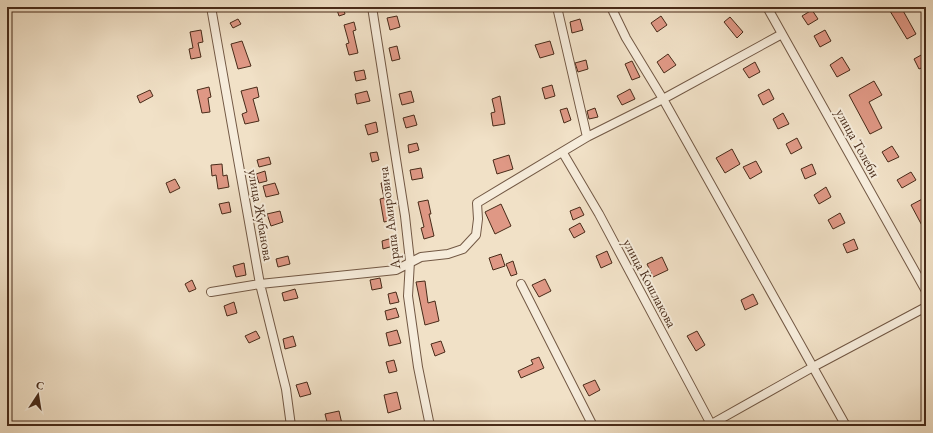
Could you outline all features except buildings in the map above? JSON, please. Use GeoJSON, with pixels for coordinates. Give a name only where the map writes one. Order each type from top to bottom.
{"type":"FeatureCollection","features":[{"type":"Feature","properties":{"kind":"street","name":"улица Жубанова"},"geometry":{"type":"LineString","coordinates":[[211,7],[260,284],[286,389],[287,406],[291,426]]}},
{"type":"Feature","properties":{"kind":"street","name":"Арапа Амировича"},"geometry":{"type":"LineString","coordinates":[[372,7],[410,261],[408,296],[418,368],[430,426]]}},
{"type":"Feature","properties":{"kind":"street"},"geometry":{"type":"LineString","coordinates":[[557,7],[587,137]]}},
{"type":"Feature","properties":{"kind":"street"},"geometry":{"type":"LineString","coordinates":[[611,7],[626,38],[663,99],[846,426]]}},
{"type":"Feature","properties":{"kind":"street","name":"улица Толеби"},"geometry":{"type":"LineString","coordinates":[[767,7],[926,291]]}},
{"type":"Feature","properties":{"kind":"street"},"geometry":{"type":"LineString","coordinates":[[211,292],[260,284],[396,270],[410,261],[421,257],[448,254],[463,249],[476,235],[478,219],[477,203],[563,153],[587,137],[663,99],[782,34]]}},
{"type":"Feature","properties":{"kind":"street","name":"улица Кошлакова"},"geometry":{"type":"LineString","coordinates":[[563,153],[599,214],[710,426]]}},
{"type":"Feature","properties":{"kind":"street"},"geometry":{"type":"LineString","coordinates":[[521,284],[593,426]]}},
{"type":"Feature","properties":{"kind":"street"},"geometry":{"type":"LineString","coordinates":[[710,426],[813,367],[926,307]]}}]}
